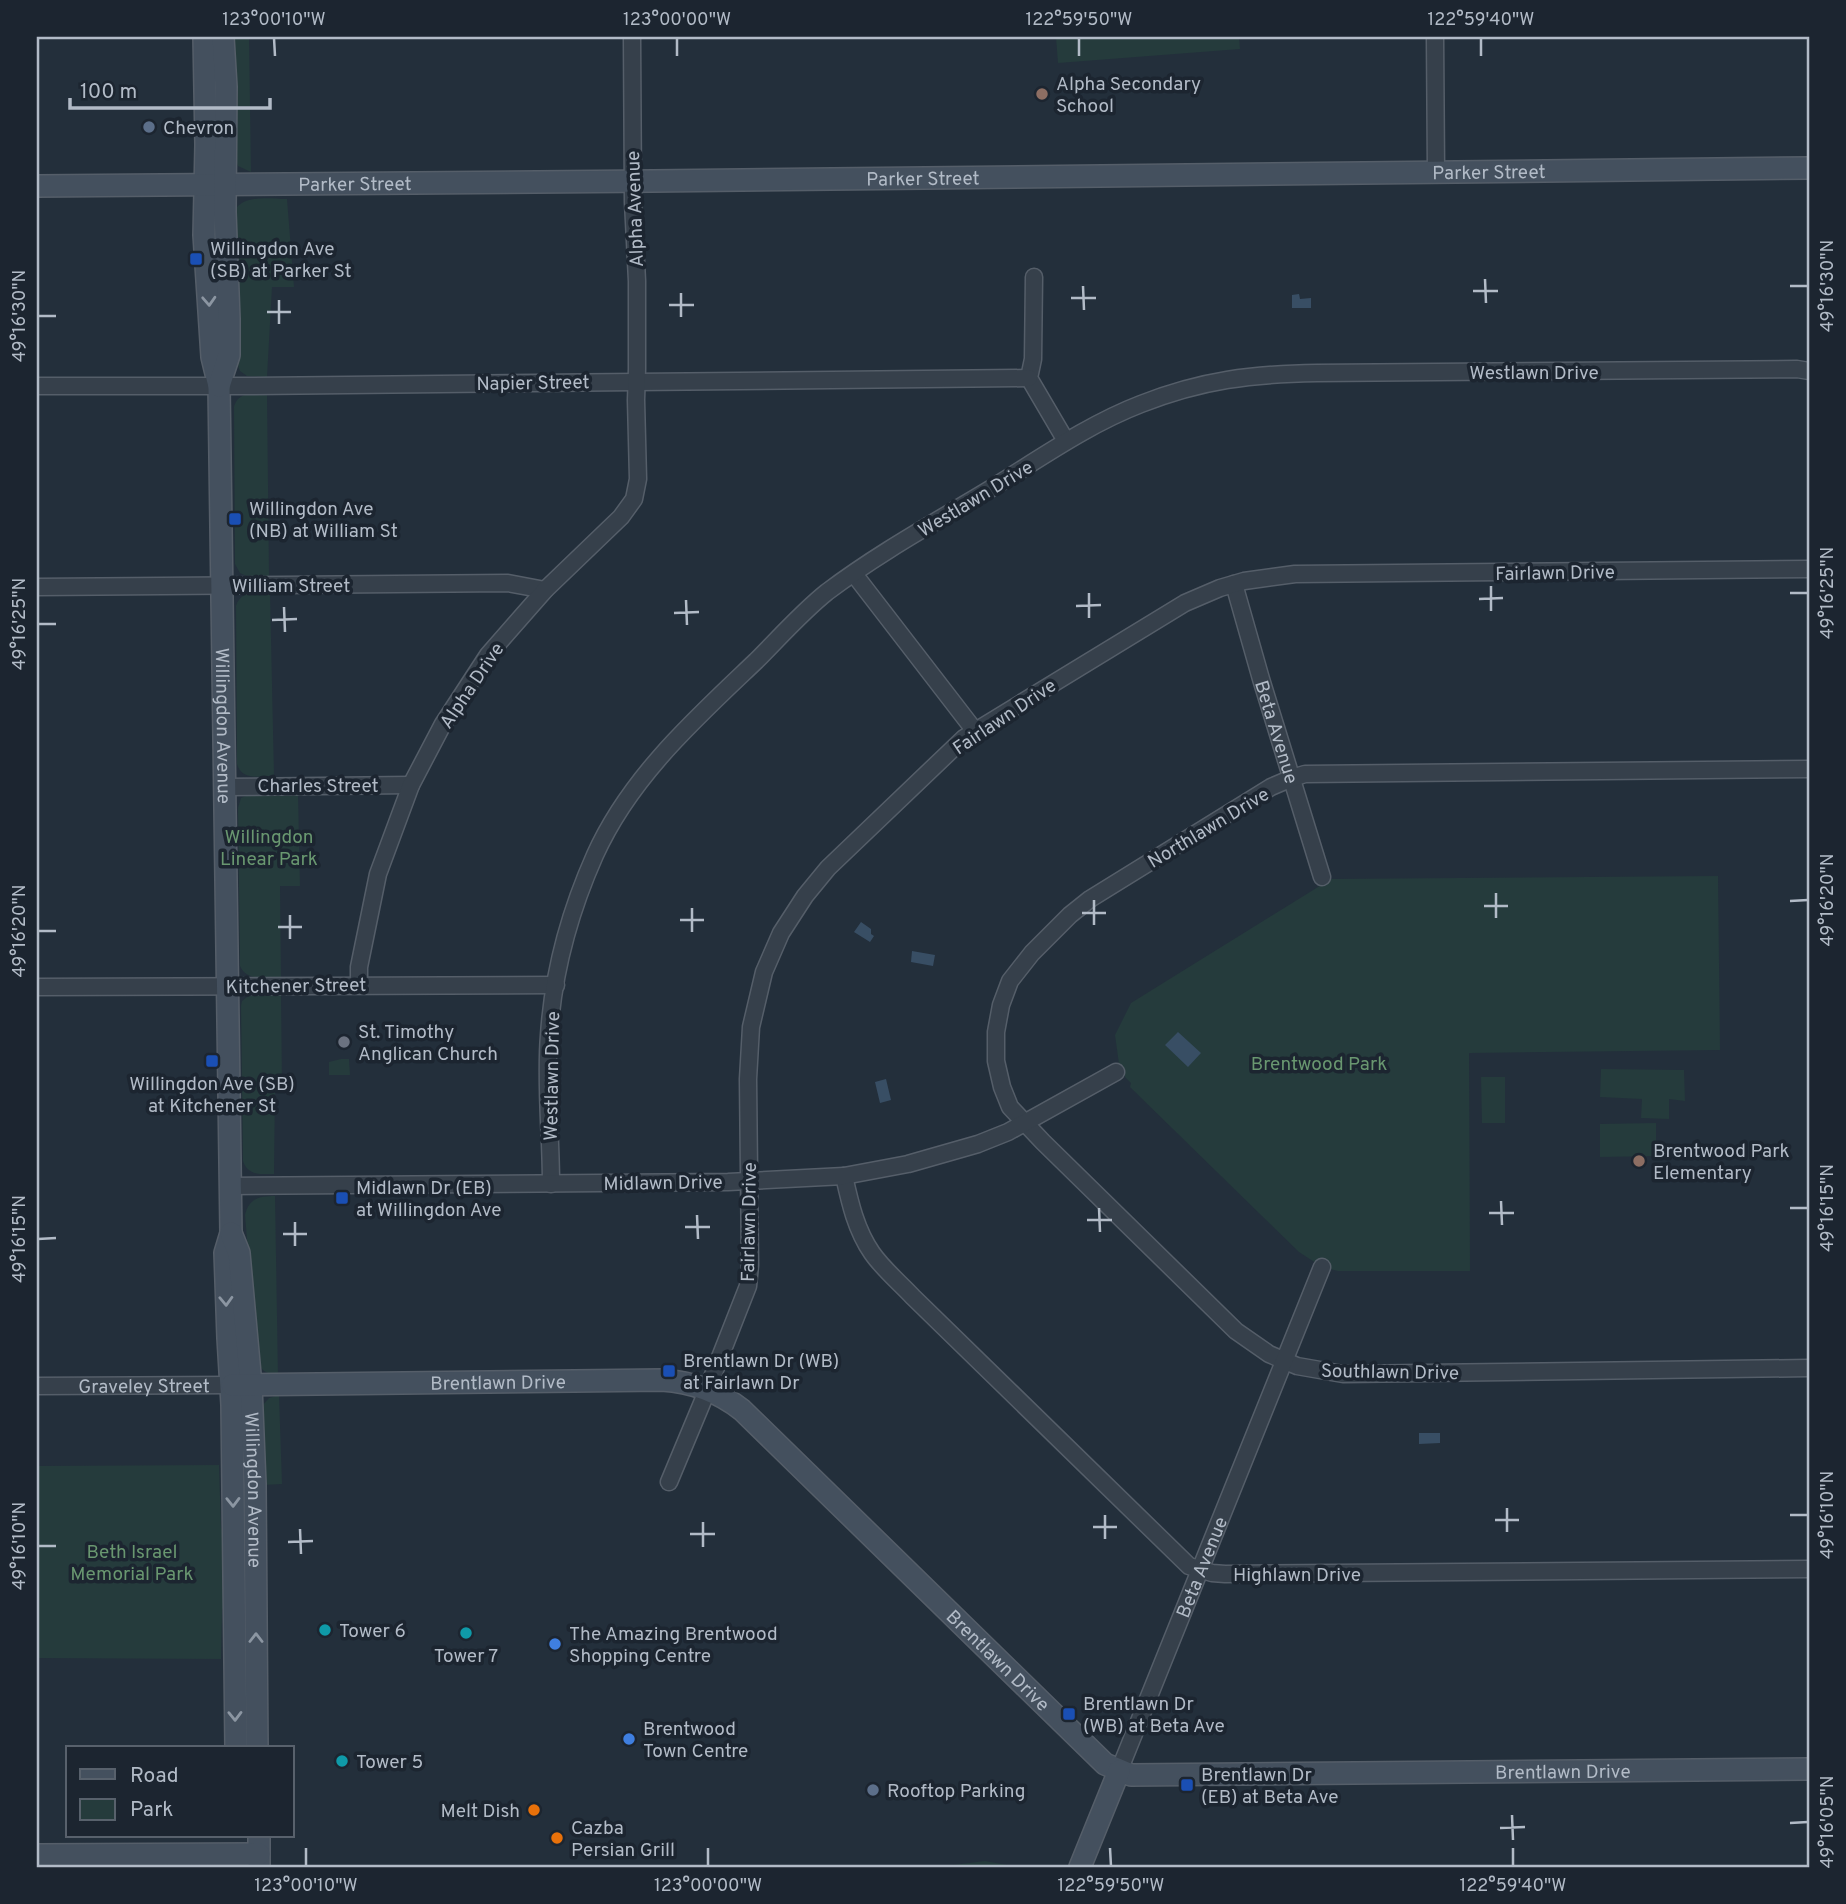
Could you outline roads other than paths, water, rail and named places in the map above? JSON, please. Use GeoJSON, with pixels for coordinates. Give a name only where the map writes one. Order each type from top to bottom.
{"type":"FeatureCollection","features":[{"type":"Feature","properties":{"kind":"street","name":"Willingdon Avenue"},"geometry":{"type":"LineString","coordinates":[[204,37],[215,184]]}},
{"type":"Feature","properties":{"kind":"street","name":"Willingdon Avenue"},"geometry":{"type":"LineString","coordinates":[[223,37],[226,87],[215,184],[204,235],[212,357],[219,386],[229,1186],[231,1233],[239,1253],[241,1385],[236,1746]]}},
{"type":"Feature","properties":{"kind":"street","name":"Alpha Avenue"},"geometry":{"type":"LineString","coordinates":[[632,37],[637,381]]}},
{"type":"Feature","properties":{"kind":"street"},"geometry":{"type":"LineString","coordinates":[[1435,37],[1436,172]]}},
{"type":"Feature","properties":{"kind":"street","name":"Parker Street"},"geometry":{"type":"LineString","coordinates":[[37,186],[1809,168]]}},
{"type":"Feature","properties":{"kind":"street"},"geometry":{"type":"LineString","coordinates":[[1034,277],[1033,359],[1029,377],[1066,442]]}},
{"type":"Feature","properties":{"kind":"street","name":"Westlawn Drive"},"geometry":{"type":"LineString","coordinates":[[551,1184],[548,1049],[556,985],[565,940],[586,876],[602,842],[634,790],[684,730],[824,595],[854,573],[1066,442],[1118,414],[1167,394],[1229,378],[1259,375],[1797,369],[1809,372]]}},
{"type":"Feature","properties":{"kind":"street","name":"Napier Street"},"geometry":{"type":"LineString","coordinates":[[37,386],[1029,377]]}},
{"type":"Feature","properties":{"kind":"street","name":"Alpha Drive"},"geometry":{"type":"LineString","coordinates":[[359,985],[359,967],[378,874],[411,785],[443,724],[488,655],[545,590],[621,517],[634,499],[638,479],[637,381]]}},
{"type":"Feature","properties":{"kind":"street","name":"Fairlawn Drive"},"geometry":{"type":"LineString","coordinates":[[669,1482],[748,1286],[748,1079],[751,1027],[764,972],[781,933],[804,896],[828,868],[954,747],[975,731],[1174,608],[1234,584],[1261,578],[1295,574],[1809,569]]}},
{"type":"Feature","properties":{"kind":"street"},"geometry":{"type":"LineString","coordinates":[[854,573],[975,731]]}},
{"type":"Feature","properties":{"kind":"street","name":"William Street"},"geometry":{"type":"LineString","coordinates":[[37,587],[508,583],[545,590]]}},
{"type":"Feature","properties":{"kind":"street","name":"Beta Avenue"},"geometry":{"type":"LineString","coordinates":[[1234,584],[1322,877]]}},
{"type":"Feature","properties":{"kind":"street","name":"Northlawn Drive"},"geometry":{"type":"LineString","coordinates":[[1024,1123],[1010,1107],[996,1060],[996,1032],[1001,1005],[1010,981],[1032,953],[1090,899],[1271,787],[1305,774],[1809,769]]}},
{"type":"Feature","properties":{"kind":"street","name":"Charles Street"},"geometry":{"type":"LineString","coordinates":[[224,787],[411,785]]}},
{"type":"Feature","properties":{"kind":"street","name":"Kitchener Street"},"geometry":{"type":"LineString","coordinates":[[37,987],[556,985]]}},
{"type":"Feature","properties":{"kind":"street","name":"Midlawn Drive"},"geometry":{"type":"LineString","coordinates":[[229,1186],[750,1181],[844,1176],[908,1164],[978,1144],[1008,1132],[1116,1072]]}},
{"type":"Feature","properties":{"kind":"street","name":"Southlawn Drive"},"geometry":{"type":"LineString","coordinates":[[1024,1123],[1236,1331],[1269,1354],[1305,1368],[1343,1374],[1809,1368]]}},
{"type":"Feature","properties":{"kind":"street"},"geometry":{"type":"LineString","coordinates":[[844,1176],[858,1227],[873,1254],[913,1297],[1189,1566],[1199,1570]]}},
{"type":"Feature","properties":{"kind":"street","name":"Beta Avenue"},"geometry":{"type":"LineString","coordinates":[[1080,1867],[1322,1267]]}},
{"type":"Feature","properties":{"kind":"street","name":"Brentlawn Drive"},"geometry":{"type":"LineString","coordinates":[[241,1385],[662,1380],[678,1381],[720,1394],[742,1410],[1095,1754],[1109,1766],[1131,1774],[1809,1769]]}},
{"type":"Feature","properties":{"kind":"street","name":"Willingdon Avenue"},"geometry":{"type":"LineString","coordinates":[[241,1385],[255,1484],[257,1746]]}},
{"type":"Feature","properties":{"kind":"street","name":"Graveley Street"},"geometry":{"type":"LineString","coordinates":[[37,1386],[241,1385]]}},
{"type":"Feature","properties":{"kind":"street","name":"Highlawn Drive"},"geometry":{"type":"LineString","coordinates":[[1199,1570],[1253,1574],[1809,1569]]}},
{"type":"Feature","properties":{"kind":"street"},"geometry":{"type":"LineString","coordinates":[[37,1855],[259,1852]]}},
{"type":"Feature","properties":{"kind":"water"},"geometry":{"type":"Polygon","coordinates":[[[1299,294],[1300,299],[1311,298],[1311,308],[1292,308],[1292,295],[1299,294]]]}},
{"type":"Feature","properties":{"kind":"water"},"geometry":{"type":"Polygon","coordinates":[[[861,922],[871,929],[874,936],[870,942],[854,932],[861,922]]]}},
{"type":"Feature","properties":{"kind":"water"},"geometry":{"type":"Polygon","coordinates":[[[912,951],[935,955],[933,966],[911,962],[912,951]]]}},
{"type":"Feature","properties":{"kind":"water"},"geometry":{"type":"Polygon","coordinates":[[[1178,1032],[1201,1053],[1188,1067],[1165,1045],[1178,1032]]]}},
{"type":"Feature","properties":{"kind":"water"},"geometry":{"type":"Polygon","coordinates":[[[886,1079],[891,1100],[880,1103],[875,1082],[886,1079]]]}},
{"type":"Feature","properties":{"kind":"water"},"geometry":{"type":"Polygon","coordinates":[[[1419,1433],[1440,1433],[1440,1443],[1419,1444],[1419,1433]]]}},
{"type":"Feature","properties":{"kind":"place","name":"Alpha Secondary School"},"geometry":{"type":"Point","coordinates":[1042,94]}},
{"type":"Feature","properties":{"kind":"place","name":"Chevron"},"geometry":{"type":"Point","coordinates":[149,127]}},
{"type":"Feature","properties":{"kind":"place","name":"Willingdon Ave (SB) at Parker St"},"geometry":{"type":"Point","coordinates":[196,259]}},
{"type":"Feature","properties":{"kind":"place","name":"Willingdon Ave (NB) at William St"},"geometry":{"type":"Point","coordinates":[235,519]}},
{"type":"Feature","properties":{"kind":"place","name":"St. Timothy Anglican Church"},"geometry":{"type":"Point","coordinates":[344,1042]}},
{"type":"Feature","properties":{"kind":"place","name":"Willingdon Ave (SB) at Kitchener St"},"geometry":{"type":"Point","coordinates":[212,1061]}},
{"type":"Feature","properties":{"kind":"place","name":"Brentwood Park Elementary"},"geometry":{"type":"Point","coordinates":[1639,1161]}},
{"type":"Feature","properties":{"kind":"place","name":"Midlawn Dr (EB) at Willingdon Ave"},"geometry":{"type":"Point","coordinates":[342,1198]}},
{"type":"Feature","properties":{"kind":"place","name":"Brentlawn Dr (WB) at Fairlawn Dr"},"geometry":{"type":"Point","coordinates":[669,1371]}},
{"type":"Feature","properties":{"kind":"place","name":"Tower 6"},"geometry":{"type":"Point","coordinates":[325,1630]}},
{"type":"Feature","properties":{"kind":"place","name":"Tower 7"},"geometry":{"type":"Point","coordinates":[466,1633]}},
{"type":"Feature","properties":{"kind":"place","name":"The Amazing Brentwood Shopping Centre"},"geometry":{"type":"Point","coordinates":[555,1644]}},
{"type":"Feature","properties":{"kind":"place","name":"Brentlawn Dr (WB) at Beta Ave"},"geometry":{"type":"Point","coordinates":[1069,1714]}},
{"type":"Feature","properties":{"kind":"place","name":"Brentwood Town Centre"},"geometry":{"type":"Point","coordinates":[629,1739]}},
{"type":"Feature","properties":{"kind":"place","name":"Tower 5"},"geometry":{"type":"Point","coordinates":[342,1761]}},
{"type":"Feature","properties":{"kind":"place","name":"Brentlawn Dr (EB) at Beta Ave"},"geometry":{"type":"Point","coordinates":[1187,1785]}},
{"type":"Feature","properties":{"kind":"place","name":"Rooftop Parking"},"geometry":{"type":"Point","coordinates":[873,1790]}},
{"type":"Feature","properties":{"kind":"place","name":"Melt Dish"},"geometry":{"type":"Point","coordinates":[534,1810]}},
{"type":"Feature","properties":{"kind":"place","name":"Cazba Persian Grill"},"geometry":{"type":"Point","coordinates":[557,1838]}},
{"type":"Feature","properties":{"kind":"park label","name":"Willingdon Linear Park"},"geometry":{"type":"Point","coordinates":[269,847]}},
{"type":"Feature","properties":{"kind":"park label","name":"Brentwood Park"},"geometry":{"type":"Point","coordinates":[1319,1063]}},
{"type":"Feature","properties":{"kind":"park label","name":"Beth Israel Memorial Park"},"geometry":{"type":"Point","coordinates":[132,1562]}}]}
